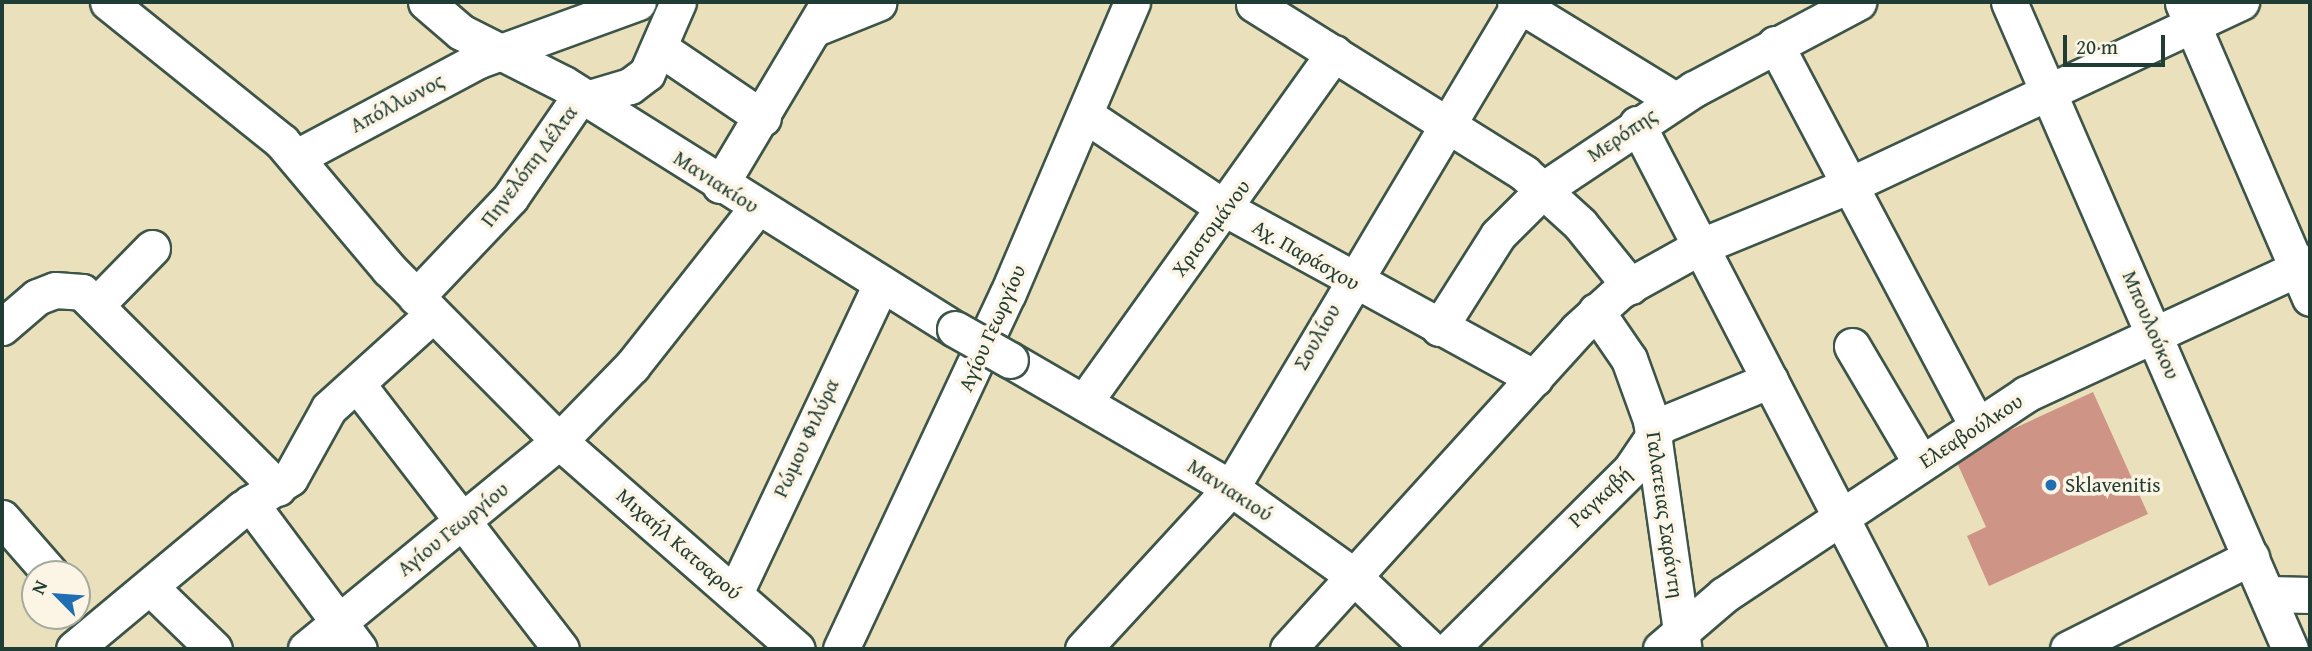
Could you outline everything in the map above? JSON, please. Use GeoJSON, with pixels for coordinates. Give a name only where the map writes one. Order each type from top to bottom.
{"type":"FeatureCollection","features":[{"type":"Feature","properties":{"kind":"street","name":"Μιχαήλ Κατσαρού"},"geometry":{"type":"LineString","coordinates":[[108,2],[297,157],[425,306],[559,441],[797,649]]}},
{"type":"Feature","properties":{"kind":"street","name":"Μανιακίου"},"geometry":{"type":"LineString","coordinates":[[426,2],[453,26],[584,96],[756,209],[1010,360]]}},
{"type":"Feature","properties":{"kind":"street","name":"Απόλλωνος"},"geometry":{"type":"LineString","coordinates":[[297,157],[500,53],[638,2]]}},
{"type":"Feature","properties":{"kind":"street"},"geometry":{"type":"LineString","coordinates":[[584,96],[640,80],[661,48],[678,2]]}},
{"type":"Feature","properties":{"kind":"street","name":"Αγίου Γεωργίου"},"geometry":{"type":"LineString","coordinates":[[841,649],[1087,116],[1132,2]]}},
{"type":"Feature","properties":{"kind":"street","name":"Μερόπης"},"geometry":{"type":"LineString","coordinates":[[1439,328],[1498,235],[1544,189],[1675,100],[1775,44],[1858,2]]}},
{"type":"Feature","properties":{"kind":"street","name":"Μπουλούκου"},"geometry":{"type":"LineString","coordinates":[[2009,2],[2290,649]]}},
{"type":"Feature","properties":{"kind":"street"},"geometry":{"type":"LineString","coordinates":[[1288,649],[1351,574],[1596,312],[1630,286],[1699,247],[1850,185],[2051,94],[2187,12],[2241,2]]}},
{"type":"Feature","properties":{"kind":"street"},"geometry":{"type":"LineString","coordinates":[[720,185],[824,14],[878,3]]}},
{"type":"Feature","properties":{"kind":"street"},"geometry":{"type":"LineString","coordinates":[[1518,3],[1675,100]]}},
{"type":"Feature","properties":{"kind":"street","name":"Σουλίου"},"geometry":{"type":"LineString","coordinates":[[1083,649],[1231,488],[1349,281],[1518,3]]}},
{"type":"Feature","properties":{"kind":"street"},"geometry":{"type":"LineString","coordinates":[[1254,4],[1446,122],[1544,189],[1630,286]]}},
{"type":"Feature","properties":{"kind":"street"},"geometry":{"type":"LineString","coordinates":[[2187,12],[2306,277]]}},
{"type":"Feature","properties":{"kind":"street"},"geometry":{"type":"LineString","coordinates":[[1775,44],[1977,426]]}},
{"type":"Feature","properties":{"kind":"street"},"geometry":{"type":"LineString","coordinates":[[661,48],[763,118]]}},
{"type":"Feature","properties":{"kind":"street","name":"Χριστομάνου"},"geometry":{"type":"LineString","coordinates":[[1085,401],[1226,209],[1334,53]]}},
{"type":"Feature","properties":{"kind":"street","name":"Πηνελόπη Δέλτα"},"geometry":{"type":"LineString","coordinates":[[84,640],[295,471],[322,419],[425,306],[510,198],[584,96]]}},
{"type":"Feature","properties":{"kind":"street","name":"Αχ. Παράσχου"},"geometry":{"type":"LineString","coordinates":[[1087,116],[1226,209],[1349,281],[1535,378]]}},
{"type":"Feature","properties":{"kind":"street"},"geometry":{"type":"LineString","coordinates":[[1637,124],[1909,649]]}},
{"type":"Feature","properties":{"kind":"street","name":"Αγίου Γεωργίου"},"geometry":{"type":"LineString","coordinates":[[306,649],[349,636],[464,521],[559,441],[632,366],[756,209]]}},
{"type":"Feature","properties":{"kind":"street"},"geometry":{"type":"LineString","coordinates":[[98,303],[152,248]]}},
{"type":"Feature","properties":{"kind":"street","name":"Ελεαβούλκου"},"geometry":{"type":"LineString","coordinates":[[1675,643],[1842,516],[2031,392],[2154,334],[2306,277]]}},
{"type":"Feature","properties":{"kind":"street","name":"Ρώμου Φιλύρα"},"geometry":{"type":"LineString","coordinates":[[735,593],[881,284]]}},
{"type":"Feature","properties":{"kind":"street"},"geometry":{"type":"LineString","coordinates":[[2,327],[55,290],[82,292],[98,303],[264,495],[349,636]]}},
{"type":"Feature","properties":{"kind":"street","name":"Γαλατειας Σαράντη"},"geometry":{"type":"LineString","coordinates":[[1596,312],[1633,367],[1654,434],[1675,643]]}},
{"type":"Feature","properties":{"kind":"street"},"geometry":{"type":"LineString","coordinates":[[1852,346],[1921,463]]}},
{"type":"Feature","properties":{"kind":"street","name":"Μανιακιού"},"geometry":{"type":"LineString","coordinates":[[1010,360],[1085,401],[1231,488],[1351,574],[1430,649]]}},
{"type":"Feature","properties":{"kind":"street","name":"Ραγκαβή"},"geometry":{"type":"LineString","coordinates":[[1450,649],[1631,469],[1654,434],[1671,420],[1770,380]]}},
{"type":"Feature","properties":{"kind":"street"},"geometry":{"type":"LineString","coordinates":[[356,384],[561,649]]}},
{"type":"Feature","properties":{"kind":"street"},"geometry":{"type":"LineString","coordinates":[[2,518],[39,560]]}},
{"type":"Feature","properties":{"kind":"street"},"geometry":{"type":"LineString","coordinates":[[2068,649],[2251,557]]}},
{"type":"Feature","properties":{"kind":"street"},"geometry":{"type":"LineString","coordinates":[[150,587],[214,649]]}},
{"type":"Feature","properties":{"kind":"street"},"geometry":{"type":"LineString","coordinates":[[2268,594],[2310,596]]}},
{"type":"Feature","properties":{"kind":"building","name":"Sklavenitis"},"geometry":{"type":"Polygon","coordinates":[[[2093,392],[2148,514],[1989,586],[1967,536],[1986,527],[1954,456],[2093,392]]]}},
{"type":"Feature","properties":{"kind":"place","name":"Sklavenitis"},"geometry":{"type":"Point","coordinates":[2051,485]}}]}
